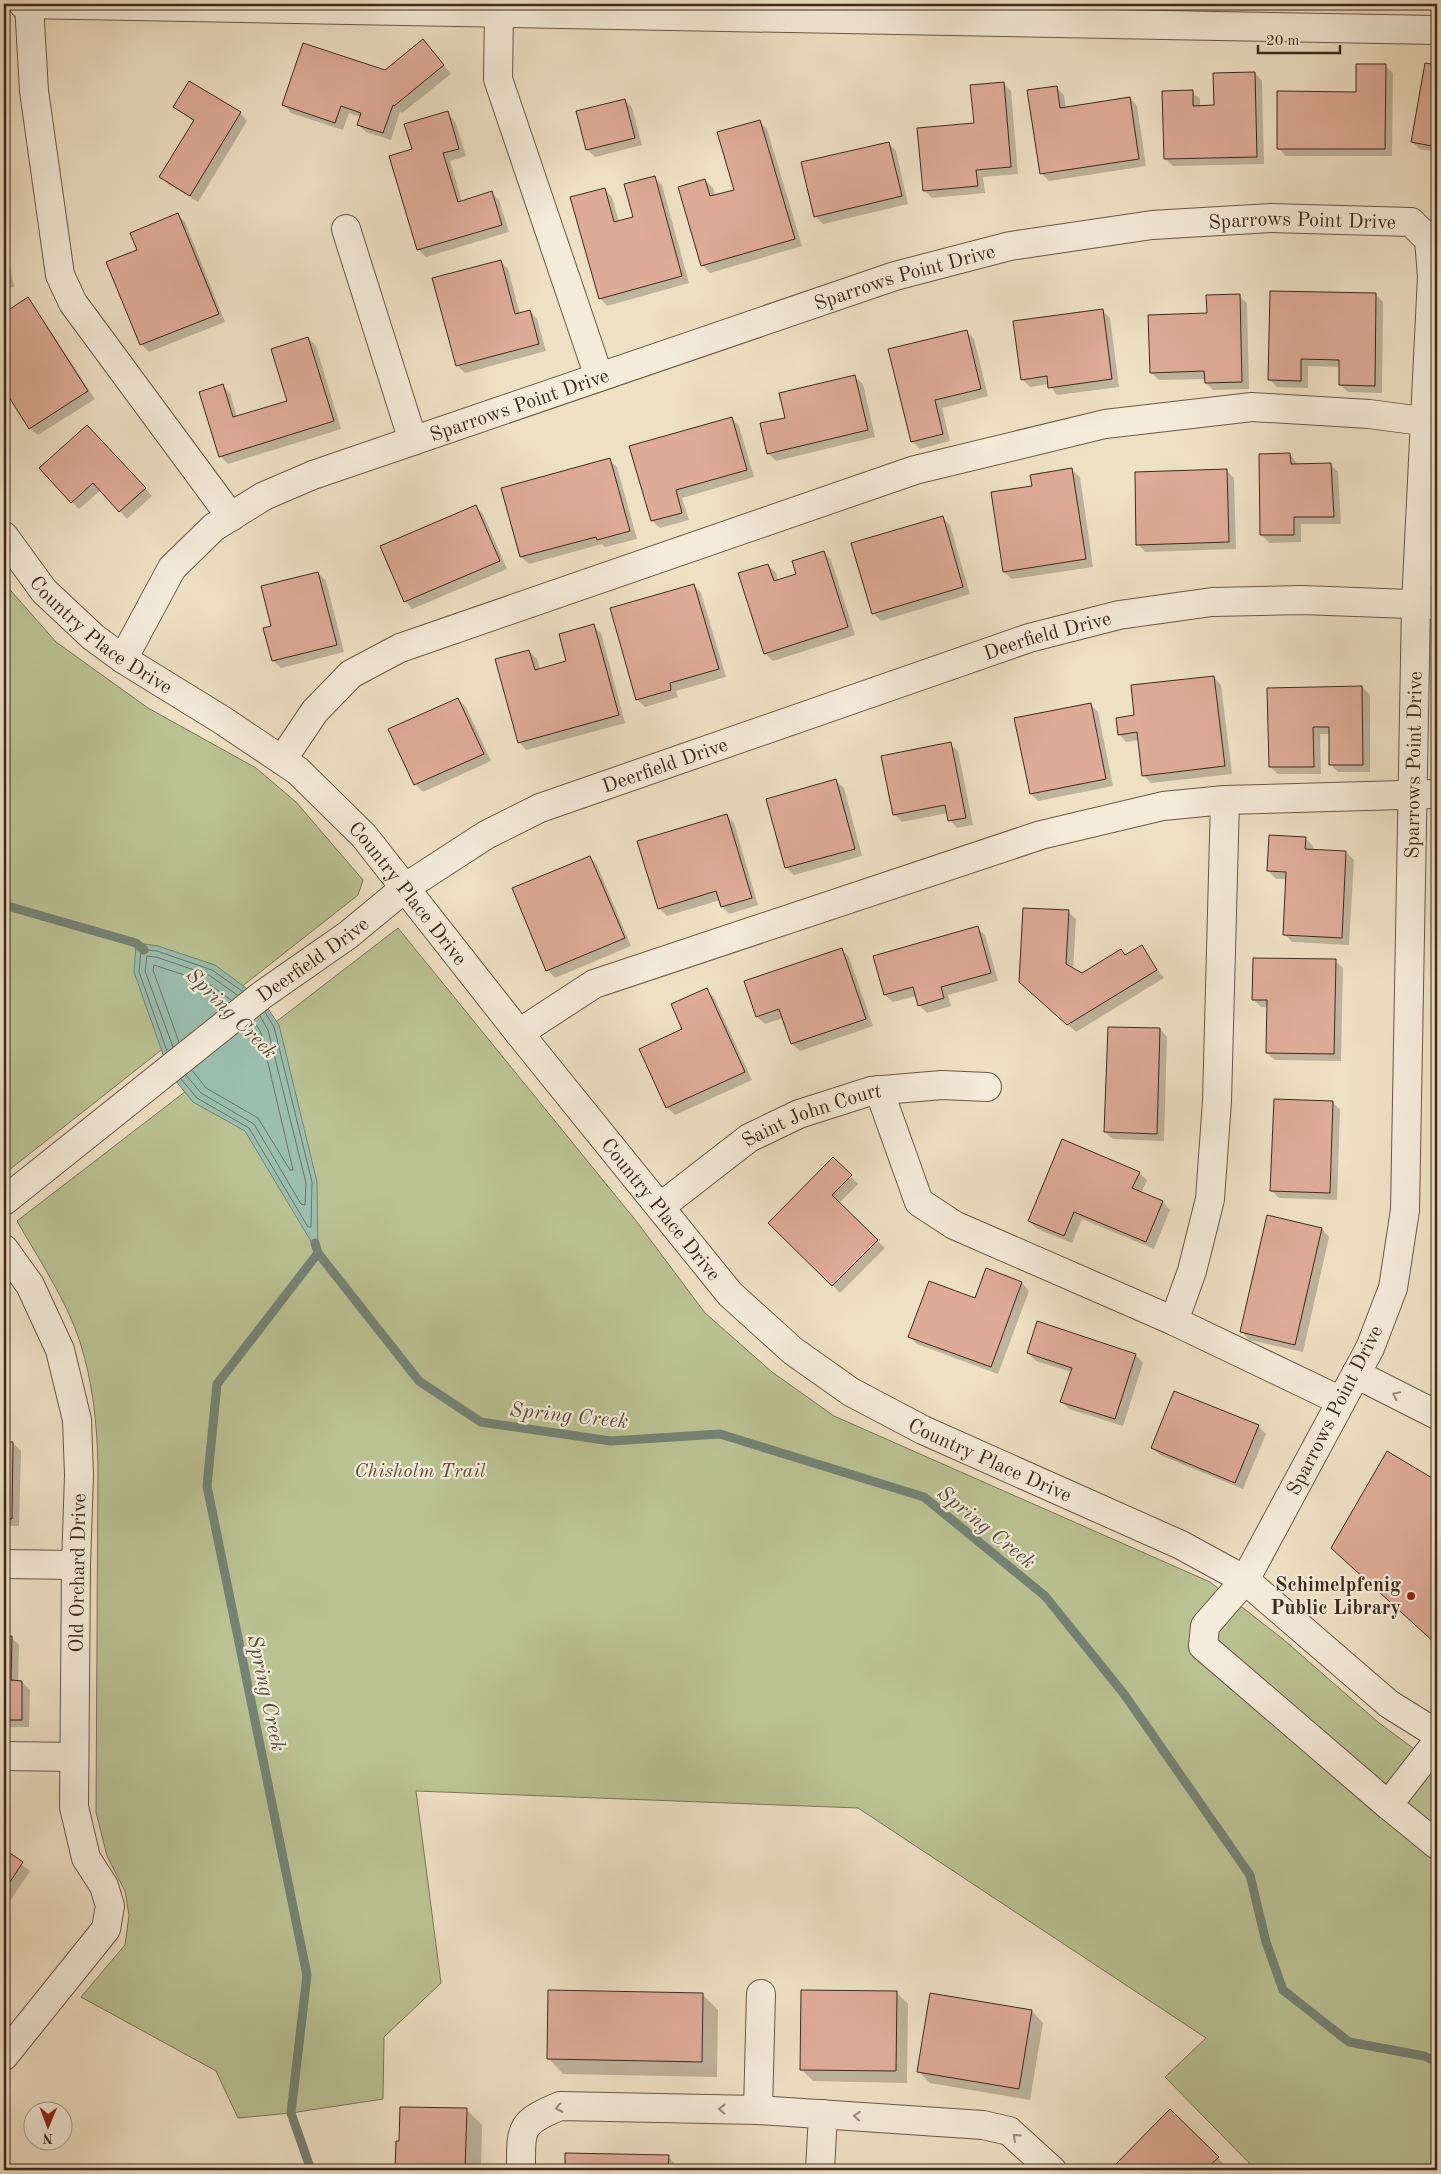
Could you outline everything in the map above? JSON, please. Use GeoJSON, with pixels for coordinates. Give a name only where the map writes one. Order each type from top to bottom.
{"type":"FeatureCollection","features":[{"type":"Feature","properties":{"kind":"street"},"geometry":{"type":"LineString","coordinates":[[23,4],[499,11],[1437,30]]}},
{"type":"Feature","properties":{"kind":"street"},"geometry":{"type":"LineString","coordinates":[[29,4],[34,91],[60,275],[73,303],[231,517]]}},
{"type":"Feature","properties":{"kind":"street"},"geometry":{"type":"LineString","coordinates":[[499,11],[498,79],[599,377]]}},
{"type":"Feature","properties":{"kind":"street","name":"Sparrows Point Drive"},"geometry":{"type":"LineString","coordinates":[[123,659],[172,568],[214,527],[264,496],[313,475],[895,276],[1010,246],[1152,225],[1271,218],[1411,222],[1429,240],[1432,276],[1431,423],[1426,605],[1425,794],[1405,1210],[1393,1288],[1370,1348],[1245,1580],[1205,1626],[1203,1646],[1388,1804]]}},
{"type":"Feature","properties":{"kind":"street"},"geometry":{"type":"LineString","coordinates":[[346,228],[413,441]]}},
{"type":"Feature","properties":{"kind":"street"},"geometry":{"type":"LineString","coordinates":[[282,760],[315,711],[351,674],[400,648],[914,470],[1105,424],[1252,407],[1369,414],[1431,423]]}},
{"type":"Feature","properties":{"kind":"street","name":"Country Place Drive"},"geometry":{"type":"LineString","coordinates":[[4,536],[44,591],[93,637],[123,659],[298,771],[364,836],[519,1033],[730,1294],[793,1350],[851,1392],[923,1430],[1181,1545],[1245,1580],[1389,1704],[1437,1734]]}},
{"type":"Feature","properties":{"kind":"street","name":"Deerfield Drive"},"geometry":{"type":"LineString","coordinates":[[4,1201],[262,996],[348,935],[406,887],[486,835],[540,808],[1029,638],[1119,615],[1212,602],[1301,600],[1426,605]]}},
{"type":"Feature","properties":{"kind":"street"},"geometry":{"type":"LineString","coordinates":[[519,1033],[594,984],[1032,838],[1163,806],[1225,800],[1425,794]]}},
{"type":"Feature","properties":{"kind":"street"},"geometry":{"type":"LineString","coordinates":[[1174,1321],[1192,1271],[1210,1199],[1217,1101],[1225,800]]}},
{"type":"Feature","properties":{"kind":"street","name":"Saint John Court"},"geometry":{"type":"LineString","coordinates":[[660,1207],[749,1138],[799,1114],[880,1090],[942,1085],[987,1087]]}},
{"type":"Feature","properties":{"kind":"street"},"geometry":{"type":"LineString","coordinates":[[880,1090],[919,1202],[954,1226],[1174,1321],[1342,1401]]}},
{"type":"Feature","properties":{"kind":"street","name":"Old Orchard Drive"},"geometry":{"type":"LineString","coordinates":[[4,1249],[30,1285],[60,1350],[77,1420],[79,1475],[76,1565],[74,1807],[86,1858],[104,1886],[110,1906],[106,1929],[4,2056]]}},
{"type":"Feature","properties":{"kind":"street"},"geometry":{"type":"LineString","coordinates":[[1356,1374],[1437,1415]]}},
{"type":"Feature","properties":{"kind":"street"},"geometry":{"type":"LineString","coordinates":[[4,1564],[76,1565]]}},
{"type":"Feature","properties":{"kind":"street"},"geometry":{"type":"LineString","coordinates":[[1437,1742],[1388,1804],[1437,1845]]}},
{"type":"Feature","properties":{"kind":"street"},"geometry":{"type":"LineString","coordinates":[[4,1756],[74,1757]]}},
{"type":"Feature","properties":{"kind":"street"},"geometry":{"type":"LineString","coordinates":[[758,2110],[761,1994]]}},
{"type":"Feature","properties":{"kind":"street"},"geometry":{"type":"LineString","coordinates":[[520,2170],[521,2134],[536,2116],[560,2106],[758,2110],[983,2124],[1009,2131],[1052,2170]]}},
{"type":"Feature","properties":{"kind":"street"},"geometry":{"type":"LineString","coordinates":[[820,2170],[823,2114]]}},
{"type":"Feature","properties":{"kind":"green space"},"geometry":{"type":"Polygon","coordinates":[[[4,583],[56,642],[148,708],[256,768],[296,802],[363,880],[358,895],[4,1174],[4,583]]]}},
{"type":"Feature","properties":{"kind":"green space","name":"Chisholm Trail"},"geometry":{"type":"Polygon","coordinates":[[[398,928],[637,1222],[705,1313],[772,1372],[834,1416],[1210,1582],[1284,1640],[1379,1723],[1417,1751],[1437,1759],[1437,2170],[1256,2170],[1165,2077],[1206,2038],[858,1808],[416,1791],[441,1983],[384,2037],[383,2099],[291,2113],[238,2118],[216,2071],[81,1997],[125,1945],[129,1915],[125,1891],[107,1856],[96,1812],[97,1435],[94,1404],[80,1342],[68,1311],[52,1280],[17,1221],[398,928]]]}},
{"type":"Feature","properties":{"kind":"water"},"geometry":{"type":"Polygon","coordinates":[[[136,943],[158,946],[215,965],[262,1000],[279,1025],[317,1182],[318,1253],[245,1131],[193,1102],[170,1074],[134,972],[136,943]]]}},
{"type":"Feature","properties":{"kind":"building"},"geometry":{"type":"Polygon","coordinates":[[[423,39],[444,65],[393,105],[383,133],[357,125],[361,113],[341,106],[335,123],[282,105],[303,43],[385,70],[423,39]]]}},
{"type":"Feature","properties":{"kind":"building"},"geometry":{"type":"Polygon","coordinates":[[[1425,63],[1437,65],[1437,147],[1411,142],[1425,63]]]}},
{"type":"Feature","properties":{"kind":"building"},"geometry":{"type":"Polygon","coordinates":[[[1356,64],[1386,64],[1385,149],[1277,149],[1277,91],[1356,92],[1356,64]]]}},
{"type":"Feature","properties":{"kind":"building"},"geometry":{"type":"Polygon","coordinates":[[[1255,72],[1257,157],[1164,159],[1162,91],[1193,90],[1193,106],[1214,105],[1213,73],[1255,72]]]}},
{"type":"Feature","properties":{"kind":"building"},"geometry":{"type":"Polygon","coordinates":[[[189,81],[241,112],[190,196],[159,177],[194,120],[173,107],[189,81]]]}},
{"type":"Feature","properties":{"kind":"building"},"geometry":{"type":"Polygon","coordinates":[[[1004,82],[1011,167],[976,170],[978,186],[923,191],[917,128],[974,123],[970,85],[1004,82]]]}},
{"type":"Feature","properties":{"kind":"building"},"geometry":{"type":"Polygon","coordinates":[[[1057,86],[1060,108],[1130,97],[1139,159],[1040,174],[1027,90],[1057,86]]]}},
{"type":"Feature","properties":{"kind":"building"},"geometry":{"type":"Polygon","coordinates":[[[625,99],[635,138],[586,150],[576,111],[625,99]]]}},
{"type":"Feature","properties":{"kind":"building"},"geometry":{"type":"Polygon","coordinates":[[[448,111],[459,149],[443,153],[458,202],[492,191],[502,225],[417,250],[389,156],[412,149],[404,124],[448,111]]]}},
{"type":"Feature","properties":{"kind":"building"},"geometry":{"type":"Polygon","coordinates":[[[760,120],[795,239],[701,266],[678,187],[705,179],[710,196],[734,190],[717,132],[760,120]]]}},
{"type":"Feature","properties":{"kind":"building"},"geometry":{"type":"Polygon","coordinates":[[[889,142],[902,196],[814,217],[801,162],[889,142]]]}},
{"type":"Feature","properties":{"kind":"building"},"geometry":{"type":"Polygon","coordinates":[[[655,176],[682,276],[599,299],[570,197],[605,188],[614,222],[633,217],[624,184],[655,176]]]}},
{"type":"Feature","properties":{"kind":"building"},"geometry":{"type":"Polygon","coordinates":[[[178,213],[219,314],[140,345],[106,262],[137,250],[130,233],[178,213]]]}},
{"type":"Feature","properties":{"kind":"building"},"geometry":{"type":"Polygon","coordinates":[[[501,260],[515,314],[530,310],[539,344],[456,366],[432,278],[501,260]]]}},
{"type":"Feature","properties":{"kind":"building"},"geometry":{"type":"Polygon","coordinates":[[[1270,291],[1376,293],[1375,386],[1339,385],[1339,360],[1301,359],[1301,381],[1268,380],[1270,291]]]}},
{"type":"Feature","properties":{"kind":"building"},"geometry":{"type":"Polygon","coordinates":[[[1240,294],[1242,382],[1205,383],[1204,371],[1150,373],[1148,315],[1207,313],[1206,295],[1240,294]]]}},
{"type":"Feature","properties":{"kind":"building"},"geometry":{"type":"Polygon","coordinates":[[[28,297],[88,391],[29,429],[4,389],[4,313],[28,297]]]}},
{"type":"Feature","properties":{"kind":"building"},"geometry":{"type":"Polygon","coordinates":[[[1103,309],[1112,379],[1048,388],[1047,376],[1021,380],[1013,321],[1103,309]]]}},
{"type":"Feature","properties":{"kind":"building"},"geometry":{"type":"Polygon","coordinates":[[[967,330],[981,389],[935,400],[943,434],[911,442],[888,349],[967,330]]]}},
{"type":"Feature","properties":{"kind":"building"},"geometry":{"type":"Polygon","coordinates":[[[308,337],[334,421],[219,457],[199,392],[223,384],[233,417],[287,401],[271,349],[308,337]]]}},
{"type":"Feature","properties":{"kind":"building"},"geometry":{"type":"Polygon","coordinates":[[[855,375],[868,430],[767,454],[760,423],[785,418],[779,393],[855,375]]]}},
{"type":"Feature","properties":{"kind":"building"},"geometry":{"type":"Polygon","coordinates":[[[732,417],[747,470],[676,490],[682,513],[651,521],[629,446],[732,417]]]}},
{"type":"Feature","properties":{"kind":"building"},"geometry":{"type":"Polygon","coordinates":[[[87,425],[146,488],[119,512],[93,483],[71,503],[39,468],[87,425]]]}},
{"type":"Feature","properties":{"kind":"building"},"geometry":{"type":"Polygon","coordinates":[[[1290,453],[1291,464],[1331,463],[1334,517],[1294,517],[1294,535],[1260,535],[1259,454],[1290,453]]]}},
{"type":"Feature","properties":{"kind":"building"},"geometry":{"type":"Polygon","coordinates":[[[610,458],[630,531],[597,540],[596,537],[520,557],[501,488],[610,458]]]}},
{"type":"Feature","properties":{"kind":"building"},"geometry":{"type":"Polygon","coordinates":[[[1072,468],[1086,559],[1003,572],[991,492],[1032,486],[1030,475],[1072,468]]]}},
{"type":"Feature","properties":{"kind":"building"},"geometry":{"type":"Polygon","coordinates":[[[1227,469],[1229,542],[1136,545],[1135,472],[1227,469]]]}},
{"type":"Feature","properties":{"kind":"building"},"geometry":{"type":"Polygon","coordinates":[[[476,505],[500,561],[404,602],[380,546],[476,505]]]}},
{"type":"Feature","properties":{"kind":"building"},"geometry":{"type":"Polygon","coordinates":[[[943,516],[963,587],[872,614],[851,543],[943,516]]]}},
{"type":"Feature","properties":{"kind":"building"},"geometry":{"type":"Polygon","coordinates":[[[824,551],[848,627],[764,654],[738,573],[768,564],[774,581],[796,574],[792,561],[824,551]]]}},
{"type":"Feature","properties":{"kind":"building"},"geometry":{"type":"Polygon","coordinates":[[[318,572],[337,645],[272,661],[263,628],[271,626],[261,586],[318,572]]]}},
{"type":"Feature","properties":{"kind":"building"},"geometry":{"type":"Polygon","coordinates":[[[694,584],[719,669],[670,683],[671,690],[636,700],[610,608],[694,584]]]}},
{"type":"Feature","properties":{"kind":"building"},"geometry":{"type":"Polygon","coordinates":[[[594,624],[619,715],[518,743],[495,659],[529,650],[535,670],[566,661],[559,634],[594,624]]]}},
{"type":"Feature","properties":{"kind":"building"},"geometry":{"type":"Polygon","coordinates":[[[1214,676],[1225,766],[1142,776],[1137,732],[1118,735],[1116,718],[1134,715],[1131,685],[1214,676]]]}},
{"type":"Feature","properties":{"kind":"building"},"geometry":{"type":"Polygon","coordinates":[[[1362,686],[1363,765],[1329,765],[1329,727],[1313,727],[1314,767],[1269,767],[1267,688],[1362,686]]]}},
{"type":"Feature","properties":{"kind":"building"},"geometry":{"type":"Polygon","coordinates":[[[458,698],[484,754],[414,785],[388,729],[458,698]]]}},
{"type":"Feature","properties":{"kind":"building"},"geometry":{"type":"Polygon","coordinates":[[[1091,703],[1106,779],[1030,794],[1014,718],[1091,703]]]}},
{"type":"Feature","properties":{"kind":"building"},"geometry":{"type":"Polygon","coordinates":[[[951,742],[966,818],[948,821],[945,805],[893,815],[881,756],[951,742]]]}},
{"type":"Feature","properties":{"kind":"building"},"geometry":{"type":"Polygon","coordinates":[[[836,779],[855,849],[785,868],[766,799],[836,779]]]}},
{"type":"Feature","properties":{"kind":"building"},"geometry":{"type":"Polygon","coordinates":[[[727,814],[752,898],[721,907],[716,891],[658,909],[637,841],[727,814]]]}},
{"type":"Feature","properties":{"kind":"building"},"geometry":{"type":"Polygon","coordinates":[[[1269,835],[1306,837],[1305,849],[1346,851],[1342,938],[1283,935],[1286,872],[1267,871],[1269,835]]]}},
{"type":"Feature","properties":{"kind":"building"},"geometry":{"type":"Polygon","coordinates":[[[590,856],[625,938],[546,971],[512,888],[590,856]]]}},
{"type":"Feature","properties":{"kind":"building"},"geometry":{"type":"Polygon","coordinates":[[[1023,908],[1069,910],[1066,964],[1082,973],[1121,949],[1125,955],[1142,945],[1157,970],[1067,1025],[1019,982],[1023,908]]]}},
{"type":"Feature","properties":{"kind":"building"},"geometry":{"type":"Polygon","coordinates":[[[978,926],[991,973],[941,987],[944,998],[918,1006],[913,987],[884,995],[873,956],[978,926]]]}},
{"type":"Feature","properties":{"kind":"building"},"geometry":{"type":"Polygon","coordinates":[[[842,948],[866,1019],[791,1044],[779,1009],[756,1017],[744,981],[842,948]]]}},
{"type":"Feature","properties":{"kind":"building"},"geometry":{"type":"Polygon","coordinates":[[[1253,958],[1336,959],[1334,1054],[1266,1053],[1267,1000],[1252,1000],[1253,958]]]}},
{"type":"Feature","properties":{"kind":"building"},"geometry":{"type":"Polygon","coordinates":[[[707,988],[745,1072],[666,1108],[639,1049],[682,1029],[671,1004],[707,988]]]}},
{"type":"Feature","properties":{"kind":"building"},"geometry":{"type":"Polygon","coordinates":[[[1108,1027],[1160,1028],[1157,1134],[1104,1132],[1108,1027]]]}},
{"type":"Feature","properties":{"kind":"building"},"geometry":{"type":"Polygon","coordinates":[[[1274,1099],[1333,1101],[1330,1193],[1270,1191],[1274,1099]]]}},
{"type":"Feature","properties":{"kind":"building"},"geometry":{"type":"Polygon","coordinates":[[[1062,1139],[1140,1172],[1132,1188],[1163,1201],[1146,1242],[1074,1212],[1064,1236],[1028,1221],[1062,1139]]]}},
{"type":"Feature","properties":{"kind":"building"},"geometry":{"type":"Polygon","coordinates":[[[833,1157],[852,1175],[832,1195],[878,1240],[832,1286],[768,1223],[833,1157]]]}},
{"type":"Feature","properties":{"kind":"building"},"geometry":{"type":"Polygon","coordinates":[[[1267,1215],[1322,1228],[1295,1345],[1240,1332],[1267,1215]]]}},
{"type":"Feature","properties":{"kind":"building"},"geometry":{"type":"Polygon","coordinates":[[[986,1268],[1022,1282],[991,1367],[908,1337],[929,1281],[975,1298],[986,1268]]]}},
{"type":"Feature","properties":{"kind":"building"},"geometry":{"type":"Polygon","coordinates":[[[1037,1321],[1136,1354],[1115,1419],[1060,1402],[1072,1368],[1027,1353],[1037,1321]]]}},
{"type":"Feature","properties":{"kind":"building"},"geometry":{"type":"Polygon","coordinates":[[[1174,1391],[1259,1425],[1235,1483],[1151,1448],[1174,1391]]]}},
{"type":"Feature","properties":{"kind":"building"},"geometry":{"type":"Polygon","coordinates":[[[4,1442],[13,1442],[12,1519],[4,1519],[4,1442]]]}},
{"type":"Feature","properties":{"kind":"building","name":"Schimelpfenig Public Library"},"geometry":{"type":"Polygon","coordinates":[[[1387,1451],[1437,1481],[1437,1645],[1331,1548],[1387,1451]]]}},
{"type":"Feature","properties":{"kind":"building"},"geometry":{"type":"Polygon","coordinates":[[[4,1636],[12,1636],[11,1680],[22,1681],[22,1720],[4,1720],[4,1636]]]}},
{"type":"Feature","properties":{"kind":"building"},"geometry":{"type":"Polygon","coordinates":[[[4,1849],[23,1862],[4,1891],[4,1849]]]}},
{"type":"Feature","properties":{"kind":"building"},"geometry":{"type":"Polygon","coordinates":[[[548,1990],[703,1993],[702,2062],[547,2059],[548,1990]]]}},
{"type":"Feature","properties":{"kind":"building"},"geometry":{"type":"Polygon","coordinates":[[[801,1990],[897,1991],[896,2071],[800,2070],[801,1990]]]}},
{"type":"Feature","properties":{"kind":"building"},"geometry":{"type":"Polygon","coordinates":[[[930,1993],[1032,2010],[1019,2089],[917,2072],[930,1993]]]}},
{"type":"Feature","properties":{"kind":"building"},"geometry":{"type":"Polygon","coordinates":[[[400,2107],[467,2108],[465,2170],[395,2170],[396,2141],[399,2141],[400,2107]]]}},
{"type":"Feature","properties":{"kind":"building"},"geometry":{"type":"Polygon","coordinates":[[[1170,2109],[1219,2157],[1205,2170],[1116,2170],[1113,2167],[1170,2109]]]}},
{"type":"Feature","properties":{"kind":"building"},"geometry":{"type":"Polygon","coordinates":[[[565,2153],[669,2155],[668,2170],[565,2170],[565,2153]]]}},
{"type":"Feature","properties":{"kind":"waterway","name":"Spring Creek"},"geometry":{"type":"LineString","coordinates":[[4,905],[136,943],[144,950]]}},
{"type":"Feature","properties":{"kind":"waterway","name":"Spring Creek"},"geometry":{"type":"LineString","coordinates":[[315,1243],[318,1253],[419,1381],[481,1422],[611,1441],[720,1434],[924,1497],[1045,1596],[1124,1694],[1250,1875],[1266,1942],[1283,1990],[1349,2042],[1424,2056],[1437,2062]]}},
{"type":"Feature","properties":{"kind":"waterway","name":"Spring Creek"},"geometry":{"type":"LineString","coordinates":[[311,2170],[291,2113],[307,1975],[207,1486],[217,1384],[318,1253]]}},
{"type":"Feature","properties":{"kind":"place","name":"Schimelpfenig Public Library"},"geometry":{"type":"Point","coordinates":[1411,1596]}}]}
